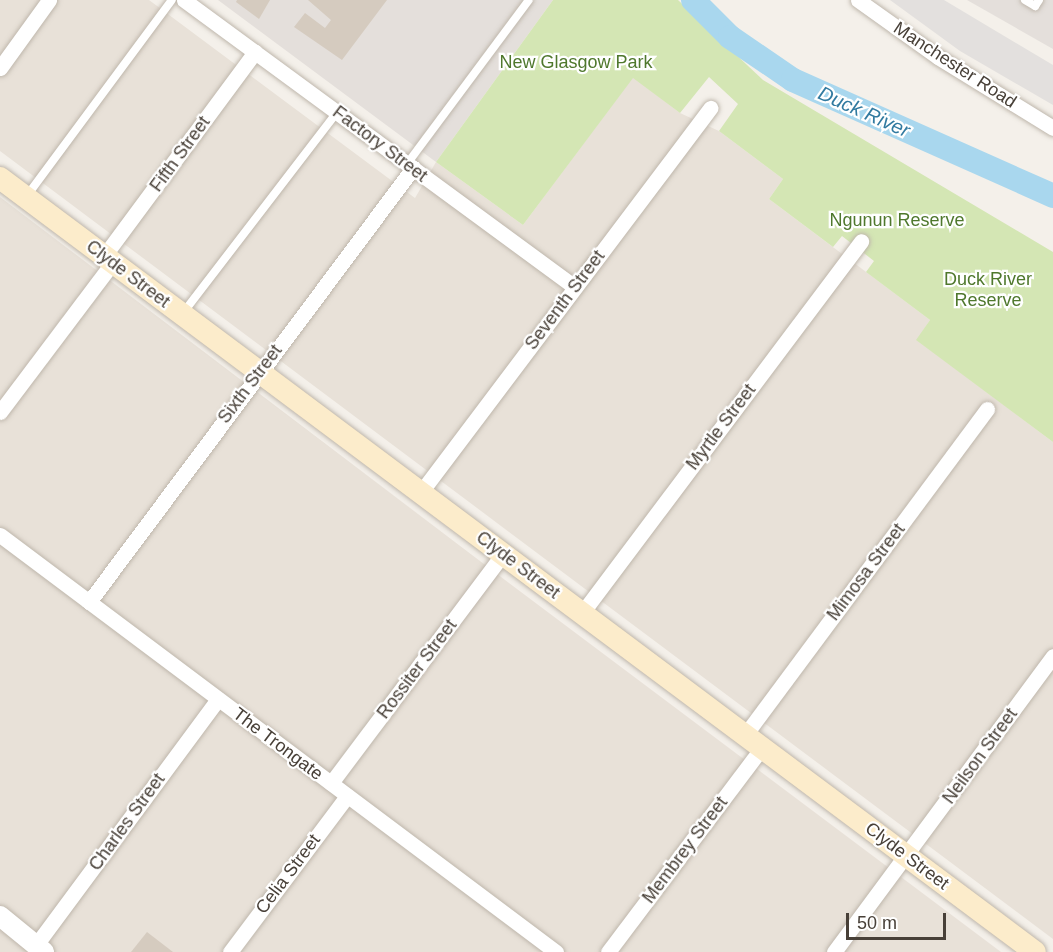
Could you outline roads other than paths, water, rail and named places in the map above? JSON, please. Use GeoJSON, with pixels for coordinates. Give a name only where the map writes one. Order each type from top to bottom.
{"type":"FeatureCollection","features":[{"type":"Feature","properties":{"kind":"main road","name":"Clyde Street"},"geometry":{"type":"LineString","coordinates":[[0,178],[1035,952]]}},
{"type":"Feature","properties":{"kind":"street"},"geometry":{"type":"LineString","coordinates":[[0,68],[49,0]]}},
{"type":"Feature","properties":{"kind":"street","name":"Factory Street"},"geometry":{"type":"LineString","coordinates":[[184,0],[575,287]]}},
{"type":"Feature","properties":{"kind":"street","name":"Manchester Road"},"geometry":{"type":"LineString","coordinates":[[858,0],[938,57],[1053,128]]}},
{"type":"Feature","properties":{"kind":"street","name":"Fifth Street"},"geometry":{"type":"LineString","coordinates":[[0,412],[255,52]]}},
{"type":"Feature","properties":{"kind":"street","name":"Seventh Street"},"geometry":{"type":"LineString","coordinates":[[421,492],[710,108]]}},
{"type":"Feature","properties":{"kind":"street","name":"Sixth Street"},"geometry":{"type":"LineString","coordinates":[[89,602],[410,166]]}},
{"type":"Feature","properties":{"kind":"street","name":"Myrtle Street"},"geometry":{"type":"LineString","coordinates":[[582,613],[861,241]]}},
{"type":"Feature","properties":{"kind":"street","name":"Mimosa Street"},"geometry":{"type":"LineString","coordinates":[[753,741],[987,409]]}},
{"type":"Feature","properties":{"kind":"street","name":"The Trongate"},"geometry":{"type":"LineString","coordinates":[[0,535],[556,952]]}},
{"type":"Feature","properties":{"kind":"street","name":"Rossiter Street"},"geometry":{"type":"LineString","coordinates":[[331,783],[503,554]]}},
{"type":"Feature","properties":{"kind":"street","name":"Neilson Street"},"geometry":{"type":"LineString","coordinates":[[834,952],[1053,656]]}},
{"type":"Feature","properties":{"kind":"street","name":"Charles Street"},"geometry":{"type":"LineString","coordinates":[[40,949],[218,699]]}},
{"type":"Feature","properties":{"kind":"street","name":"Membrey Street"},"geometry":{"type":"LineString","coordinates":[[609,952],[753,741]]}},
{"type":"Feature","properties":{"kind":"street","name":"Celia Street"},"geometry":{"type":"LineString","coordinates":[[230,952],[347,796]]}},
{"type":"Feature","properties":{"kind":"street"},"geometry":{"type":"LineString","coordinates":[[0,916],[40,949]]}},
{"type":"Feature","properties":{"kind":"lane"},"geometry":{"type":"LineString","coordinates":[[26,197],[171,0]]}},
{"type":"Feature","properties":{"kind":"lane"},"geometry":{"type":"LineString","coordinates":[[410,166],[529,0]]}},
{"type":"Feature","properties":{"kind":"lane"},"geometry":{"type":"LineString","coordinates":[[1024,0],[1035,6],[1039,0]]}},
{"type":"Feature","properties":{"kind":"lane"},"geometry":{"type":"LineString","coordinates":[[182,314],[337,112]]}},
{"type":"Feature","properties":{"kind":"waterway","name":"Duck River"},"geometry":{"type":"LineString","coordinates":[[693,0],[730,37],[793,80],[1053,196]]}},
{"type":"Feature","properties":{"kind":"park label","name":"New Glasgow Park"},"geometry":{"type":"Point","coordinates":[576,62]}},
{"type":"Feature","properties":{"kind":"park label","name":"Ngunun Reserve"},"geometry":{"type":"Point","coordinates":[897,220]}},
{"type":"Feature","properties":{"kind":"park label","name":"Duck River Reserve"},"geometry":{"type":"Point","coordinates":[988,290]}}]}
